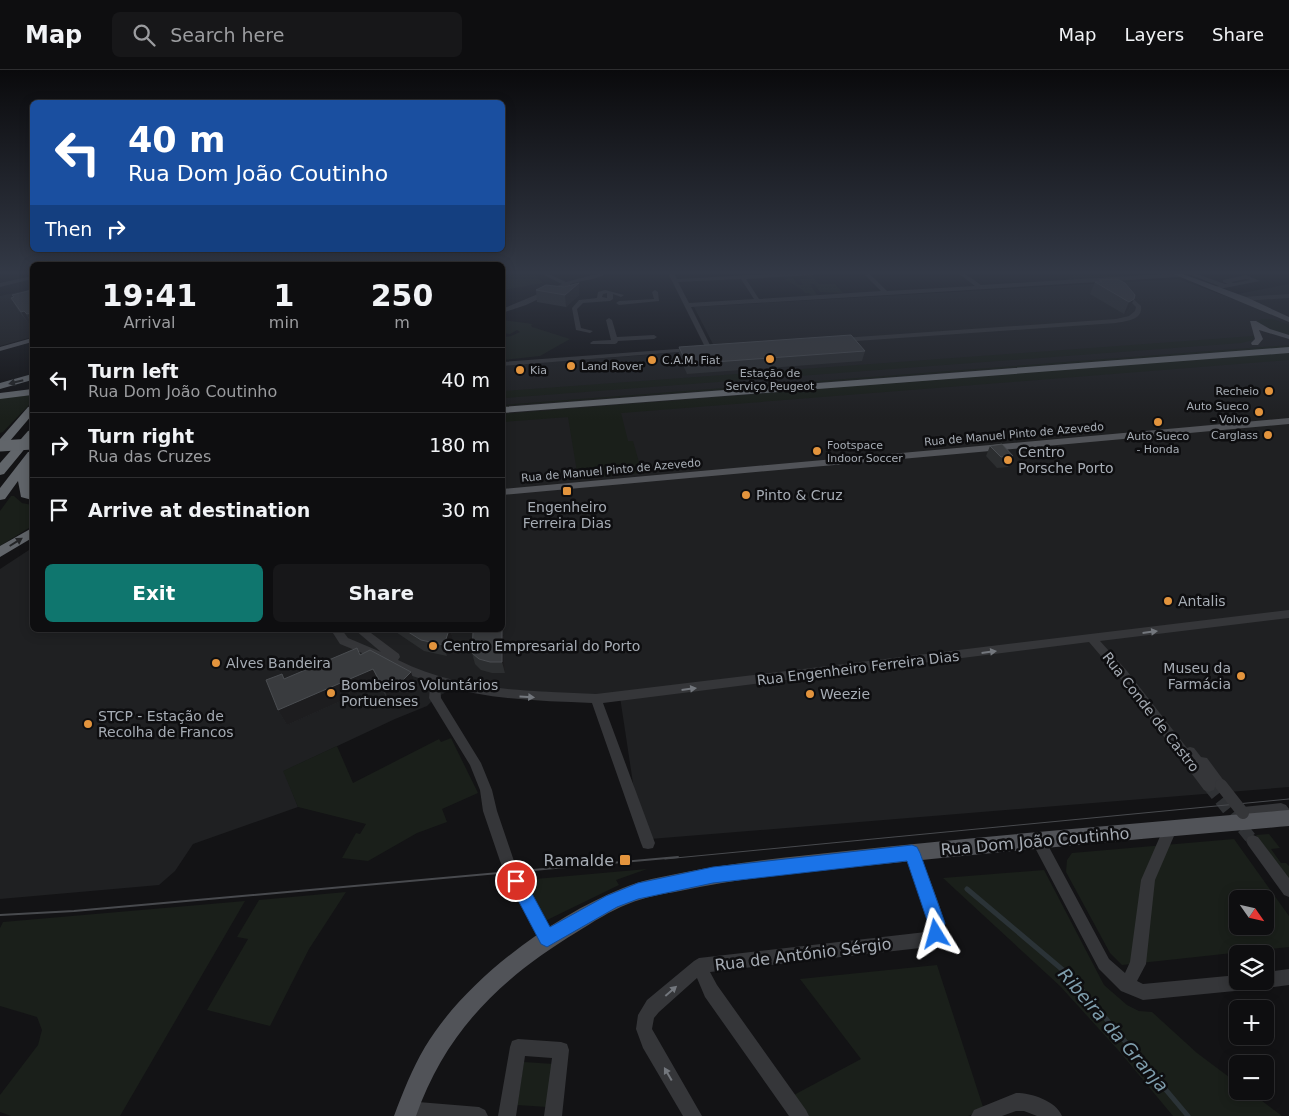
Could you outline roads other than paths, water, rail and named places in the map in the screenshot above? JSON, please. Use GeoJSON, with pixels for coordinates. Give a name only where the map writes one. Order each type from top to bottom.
{"type":"FeatureCollection","features":[{"type":"Feature","properties":{"kind":"highway"},"geometry":{"type":"LineString","coordinates":[[1235,347],[1240,344],[1289,340]]}},
{"type":"Feature","properties":{"kind":"highway"},"geometry":{"type":"LineString","coordinates":[[505,402],[1235,347],[1289,340]]}},
{"type":"Feature","properties":{"kind":"highway"},"geometry":{"type":"LineString","coordinates":[[505,410],[1289,350]]}},
{"type":"Feature","properties":{"kind":"highway"},"geometry":{"type":"LineString","coordinates":[[0,386],[30,378]]}},
{"type":"Feature","properties":{"kind":"highway"},"geometry":{"type":"LineString","coordinates":[[0,396],[30,392]]}},
{"type":"Feature","properties":{"kind":"highway"},"geometry":{"type":"LineString","coordinates":[[0,446],[30,412]]}},
{"type":"Feature","properties":{"kind":"highway"},"geometry":{"type":"LineString","coordinates":[[0,471],[30,435]]}},
{"type":"Feature","properties":{"kind":"highway"},"geometry":{"type":"LineString","coordinates":[[0,440],[30,437]]}},
{"type":"Feature","properties":{"kind":"highway"},"geometry":{"type":"LineString","coordinates":[[0,446],[30,444]]}},
{"type":"Feature","properties":{"kind":"highway"},"geometry":{"type":"LineString","coordinates":[[0,451],[30,449]]}},
{"type":"Feature","properties":{"kind":"highway"},"geometry":{"type":"LineString","coordinates":[[0,496],[29,460]]}},
{"type":"Feature","properties":{"kind":"highway"},"geometry":{"type":"LineString","coordinates":[[29,460],[24,486],[26,494],[30,495]]}},
{"type":"Feature","properties":{"kind":"highway"},"geometry":{"type":"LineString","coordinates":[[0,552],[30,533]]}},
{"type":"Feature","properties":{"kind":"main road"},"geometry":{"type":"LineString","coordinates":[[1254,343],[1260,336],[1255,322]]}},
{"type":"Feature","properties":{"kind":"main road"},"geometry":{"type":"LineString","coordinates":[[1256,322],[1267,331],[1289,340]]}},
{"type":"Feature","properties":{"kind":"main road"},"geometry":{"type":"LineString","coordinates":[[0,349],[30,341]]}},
{"type":"Feature","properties":{"kind":"main road"},"geometry":{"type":"LineString","coordinates":[[0,353],[30,345]]}},
{"type":"Feature","properties":{"kind":"main road","name":"Rua de Manuel Pinto de Azevedo"},"geometry":{"type":"LineString","coordinates":[[505,492],[1289,421]]}},
{"type":"Feature","properties":{"kind":"main road","name":"Rua Dom João Coutinho"},"geometry":{"type":"LineString","coordinates":[[406,1113],[423,1068],[445,1032],[467,1006],[504,971],[547,938],[612,902],[638,891],[713,875],[1038,840],[1289,818]]}},
{"type":"Feature","properties":{"kind":"street"},"geometry":{"type":"LineString","coordinates":[[576,322],[578,330],[590,331]]}},
{"type":"Feature","properties":{"kind":"street"},"geometry":{"type":"LineString","coordinates":[[609,322],[614,340]]}},
{"type":"Feature","properties":{"kind":"street"},"geometry":{"type":"LineString","coordinates":[[693,322],[702,349]]}},
{"type":"Feature","properties":{"kind":"street"},"geometry":{"type":"LineString","coordinates":[[834,340],[1104,322]]}},
{"type":"Feature","properties":{"kind":"street"},"geometry":{"type":"LineString","coordinates":[[593,343],[633,339]]}},
{"type":"Feature","properties":{"kind":"street"},"geometry":{"type":"LineString","coordinates":[[505,364],[718,348]]}},
{"type":"Feature","properties":{"kind":"street","name":"Rua Engenheiro Ferreira Dias"},"geometry":{"type":"LineString","coordinates":[[337,632],[344,641],[383,657],[410,671],[458,686],[509,696],[596,699],[1289,614]]}},
{"type":"Feature","properties":{"kind":"street","name":"Rua Engenheiro Ferreira Dias"},"geometry":{"type":"LineString","coordinates":[[362,632],[391,655],[428,676]]}},
{"type":"Feature","properties":{"kind":"street","name":"Rua Conde de Castro"},"geometry":{"type":"LineString","coordinates":[[1092,639],[1103,652],[1111,651],[1198,762],[1203,762],[1215,785],[1243,812],[1281,808],[1289,818]]}},
{"type":"Feature","properties":{"kind":"street"},"geometry":{"type":"LineString","coordinates":[[428,676],[434,682],[437,690],[435,698],[475,763],[486,790],[490,811],[508,861]]}},
{"type":"Feature","properties":{"kind":"street"},"geometry":{"type":"LineString","coordinates":[[596,699],[648,843]]}},
{"type":"Feature","properties":{"kind":"street"},"geometry":{"type":"LineString","coordinates":[[1127,985],[1138,964],[1148,880],[1170,829]]}},
{"type":"Feature","properties":{"kind":"street"},"geometry":{"type":"LineString","coordinates":[[1038,840],[1104,964],[1114,976],[1127,985],[1144,992],[1229,984]]}},
{"type":"Feature","properties":{"kind":"street"},"geometry":{"type":"LineString","coordinates":[[1252,841],[1289,890]]}},
{"type":"Feature","properties":{"kind":"street","name":"Rua de António Sérgio"},"geometry":{"type":"LineString","coordinates":[[693,1116],[649,1042],[644,1029],[646,1015],[653,1006],[699,966],[929,939],[936,934],[937,923],[912,853]]}},
{"type":"Feature","properties":{"kind":"street"},"geometry":{"type":"LineString","coordinates":[[516,881],[547,938]]}},
{"type":"Feature","properties":{"kind":"street"},"geometry":{"type":"LineString","coordinates":[[699,966],[710,991],[800,1116]]}},
{"type":"Feature","properties":{"kind":"street"},"geometry":{"type":"LineString","coordinates":[[1274,979],[1289,977]]}},
{"type":"Feature","properties":{"kind":"street"},"geometry":{"type":"LineString","coordinates":[[508,1116],[518,1047],[561,1050],[553,1116]]}},
{"type":"Feature","properties":{"kind":"street"},"geometry":{"type":"LineString","coordinates":[[980,1116],[1018,1100],[1039,1106],[1053,1116]]}},
{"type":"Feature","properties":{"kind":"street"},"geometry":{"type":"LineString","coordinates":[[406,1113],[479,1116]]}},
{"type":"Feature","properties":{"kind":"waterway","name":"Ribeira da Granja"},"geometry":{"type":"LineString","coordinates":[[967,889],[1070,976],[1188,1116]]}},
{"type":"Feature","properties":{"kind":"tunnel"},"geometry":{"type":"LineString","coordinates":[[1209,786],[1253,841]]}},
{"type":"Feature","properties":{"kind":"tram line"},"geometry":{"type":"LineString","coordinates":[[665,859],[1289,799]]}},
{"type":"Feature","properties":{"kind":"tram line"},"geometry":{"type":"LineString","coordinates":[[0,915],[74,911],[678,857]]}},
{"type":"Feature","properties":{"kind":"place","name":"Estação de Serviço Peugeot"},"geometry":{"type":"Point","coordinates":[770,359]}},
{"type":"Feature","properties":{"kind":"place","name":"C.A.M. Fiat"},"geometry":{"type":"Point","coordinates":[652,360]}},
{"type":"Feature","properties":{"kind":"place","name":"Land Rover"},"geometry":{"type":"Point","coordinates":[571,366]}},
{"type":"Feature","properties":{"kind":"place","name":"Kia"},"geometry":{"type":"Point","coordinates":[520,370]}},
{"type":"Feature","properties":{"kind":"place","name":"Recheio"},"geometry":{"type":"Point","coordinates":[1269,391]}},
{"type":"Feature","properties":{"kind":"place","name":"Auto Sueco - Volvo"},"geometry":{"type":"Point","coordinates":[1259,412]}},
{"type":"Feature","properties":{"kind":"place","name":"Auto Sueco - Honda"},"geometry":{"type":"Point","coordinates":[1158,422]}},
{"type":"Feature","properties":{"kind":"place","name":"Carglass"},"geometry":{"type":"Point","coordinates":[1268,435]}},
{"type":"Feature","properties":{"kind":"place","name":"Footspace Indoor Soccer"},"geometry":{"type":"Point","coordinates":[817,451]}},
{"type":"Feature","properties":{"kind":"place","name":"Centro Porsche Porto"},"geometry":{"type":"Point","coordinates":[1008,460]}},
{"type":"Feature","properties":{"kind":"place","name":"Engenheiro Ferreira Dias"},"geometry":{"type":"Point","coordinates":[567,491]}},
{"type":"Feature","properties":{"kind":"place","name":"Pinto & Cruz"},"geometry":{"type":"Point","coordinates":[746,495]}},
{"type":"Feature","properties":{"kind":"place","name":"Antalis"},"geometry":{"type":"Point","coordinates":[1168,601]}},
{"type":"Feature","properties":{"kind":"place","name":"Centro Empresarial do Porto"},"geometry":{"type":"Point","coordinates":[433,646]}},
{"type":"Feature","properties":{"kind":"place","name":"Alves Bandeira"},"geometry":{"type":"Point","coordinates":[216,663]}},
{"type":"Feature","properties":{"kind":"place","name":"Museu da Farmácia"},"geometry":{"type":"Point","coordinates":[1241,676]}},
{"type":"Feature","properties":{"kind":"place","name":"Bombeiros Voluntários Portuenses"},"geometry":{"type":"Point","coordinates":[331,693]}},
{"type":"Feature","properties":{"kind":"place","name":"Weezie"},"geometry":{"type":"Point","coordinates":[810,694]}},
{"type":"Feature","properties":{"kind":"place","name":"STCP - Estação de Recolha de Francos"},"geometry":{"type":"Point","coordinates":[88,724]}},
{"type":"Feature","properties":{"kind":"place","name":"Ramalde"},"geometry":{"type":"Point","coordinates":[625,860]}}]}
